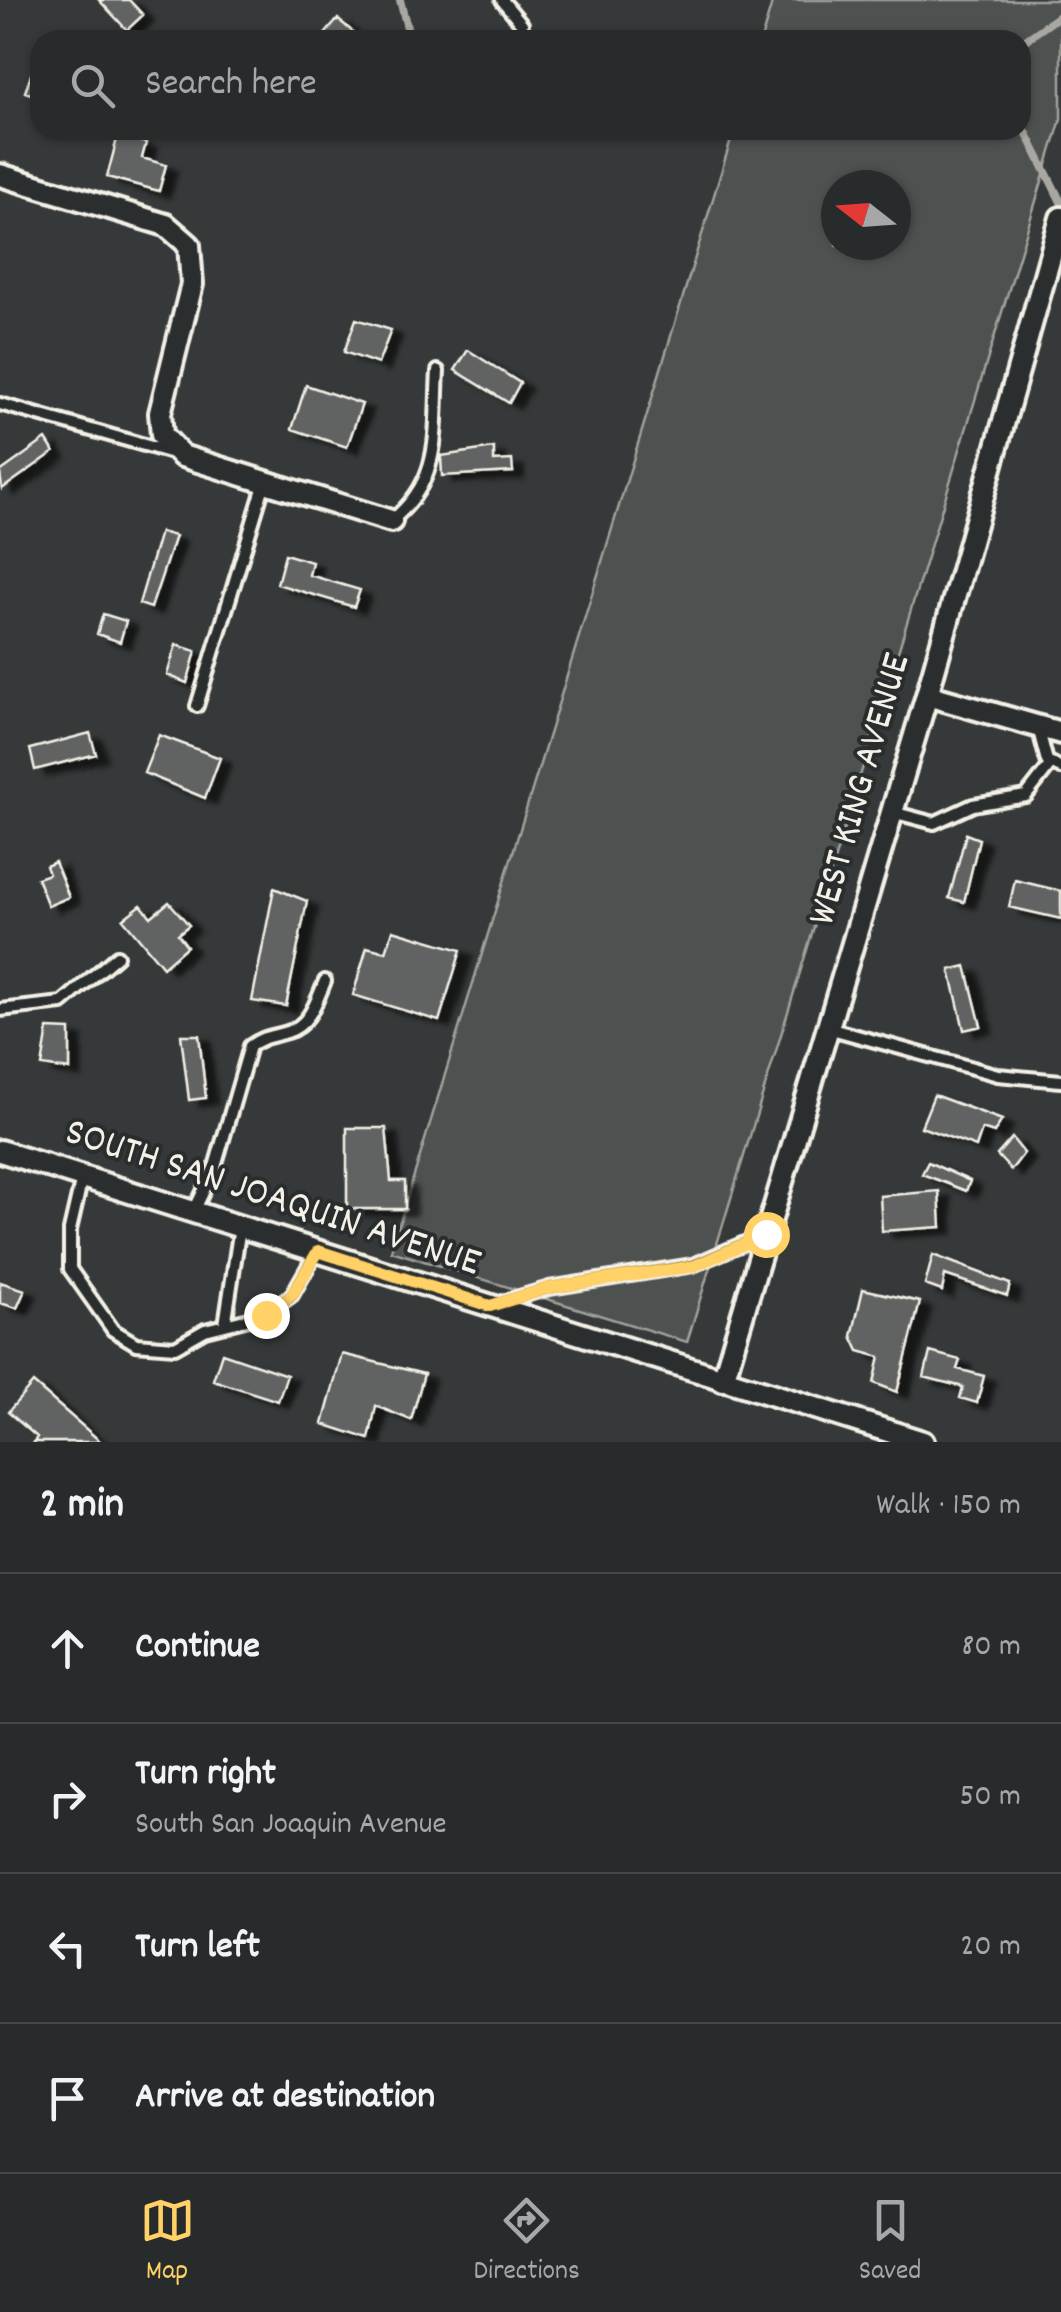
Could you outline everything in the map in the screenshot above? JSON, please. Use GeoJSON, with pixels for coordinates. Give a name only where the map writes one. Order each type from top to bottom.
{"type":"FeatureCollection","features":[{"type":"Feature","properties":{"kind":"street"},"geometry":{"type":"LineString","coordinates":[[0,175],[166,226],[190,245],[192,284],[160,413],[162,436],[182,456],[391,521]]}},
{"type":"Feature","properties":{"kind":"street","name":"WEST KING AVENUE"},"geometry":{"type":"LineString","coordinates":[[723,1380],[927,695],[1061,218]]}},
{"type":"Feature","properties":{"kind":"street"},"geometry":{"type":"LineString","coordinates":[[927,695],[1061,732]]}},
{"type":"Feature","properties":{"kind":"street","name":"SOUTH SAN JOAQUIN AVENUE"},"geometry":{"type":"LineString","coordinates":[[0,1151],[922,1442]]}},
{"type":"Feature","properties":{"kind":"lane"},"geometry":{"type":"LineString","coordinates":[[502,0],[522,24]]}},
{"type":"Feature","properties":{"kind":"lane"},"geometry":{"type":"LineString","coordinates":[[391,521],[422,492],[431,464],[438,371]]}},
{"type":"Feature","properties":{"kind":"lane"},"geometry":{"type":"LineString","coordinates":[[0,404],[182,456]]}},
{"type":"Feature","properties":{"kind":"lane"},"geometry":{"type":"LineString","coordinates":[[197,706],[264,482]]}},
{"type":"Feature","properties":{"kind":"lane"},"geometry":{"type":"LineString","coordinates":[[892,812],[934,822],[973,805],[1026,796],[1056,766],[1040,749],[1038,726]]}},
{"type":"Feature","properties":{"kind":"lane"},"geometry":{"type":"LineString","coordinates":[[0,1010],[62,1002],[118,956]]}},
{"type":"Feature","properties":{"kind":"lane"},"geometry":{"type":"LineString","coordinates":[[194,1212],[215,1167],[250,1046],[266,1034],[288,1032],[309,1018],[325,981]]}},
{"type":"Feature","properties":{"kind":"lane"},"geometry":{"type":"LineString","coordinates":[[828,1028],[998,1075],[1061,1081]]}},
{"type":"Feature","properties":{"kind":"lane"},"geometry":{"type":"LineString","coordinates":[[82,1176],[70,1230],[70,1268],[114,1330],[136,1344],[175,1347],[225,1326],[266,1315],[292,1295],[318,1251]]}},
{"type":"Feature","properties":{"kind":"lane"},"geometry":{"type":"LineString","coordinates":[[225,1326],[240,1226]]}},
{"type":"Feature","properties":{"kind":"lane"},"geometry":{"type":"LineString","coordinates":[[490,1306],[549,1288],[694,1266],[766,1234]]}},
{"type":"Feature","properties":{"kind":"shaded area"},"geometry":{"type":"Polygon","coordinates":[[[773,0],[1061,0],[1061,119],[687,1342],[391,1251],[731,140],[1031,140],[1031,30],[764,30],[773,0]]]}},
{"type":"Feature","properties":{"kind":"building"},"geometry":{"type":"Polygon","coordinates":[[[99,0],[129,0],[143,15],[127,30],[99,0]]]}},
{"type":"Feature","properties":{"kind":"building"},"geometry":{"type":"Polygon","coordinates":[[[338,19],[351,30],[329,30],[338,19]]]}},
{"type":"Feature","properties":{"kind":"building"},"geometry":{"type":"Polygon","coordinates":[[[117,140],[146,143],[142,158],[166,165],[159,191],[107,177],[117,140]]]}},
{"type":"Feature","properties":{"kind":"building"},"geometry":{"type":"Polygon","coordinates":[[[356,319],[391,330],[378,364],[344,352],[356,319]]]}},
{"type":"Feature","properties":{"kind":"building"},"geometry":{"type":"Polygon","coordinates":[[[468,350],[520,383],[509,403],[455,370],[468,350]]]}},
{"type":"Feature","properties":{"kind":"building"},"geometry":{"type":"Polygon","coordinates":[[[306,385],[362,404],[347,447],[292,429],[306,385]]]}},
{"type":"Feature","properties":{"kind":"building"},"geometry":{"type":"Polygon","coordinates":[[[46,439],[54,452],[2,489],[0,472],[46,439]]]}},
{"type":"Feature","properties":{"kind":"building"},"geometry":{"type":"Polygon","coordinates":[[[494,448],[494,461],[512,460],[513,472],[442,476],[441,456],[494,448]]]}},
{"type":"Feature","properties":{"kind":"building"},"geometry":{"type":"Polygon","coordinates":[[[160,532],[175,536],[151,608],[139,604],[160,532]]]}},
{"type":"Feature","properties":{"kind":"building"},"geometry":{"type":"Polygon","coordinates":[[[285,554],[312,562],[309,575],[360,590],[354,607],[277,584],[285,554]]]}},
{"type":"Feature","properties":{"kind":"building"},"geometry":{"type":"Polygon","coordinates":[[[103,614],[126,621],[120,642],[97,634],[103,614]]]}},
{"type":"Feature","properties":{"kind":"building"},"geometry":{"type":"Polygon","coordinates":[[[176,645],[196,651],[187,683],[167,675],[176,645]]]}},
{"type":"Feature","properties":{"kind":"building"},"geometry":{"type":"Polygon","coordinates":[[[90,733],[96,754],[35,770],[30,749],[90,733]]]}},
{"type":"Feature","properties":{"kind":"building"},"geometry":{"type":"Polygon","coordinates":[[[159,735],[220,758],[205,798],[144,773],[159,735]]]}},
{"type":"Feature","properties":{"kind":"building"},"geometry":{"type":"Polygon","coordinates":[[[966,834],[979,839],[964,902],[949,898],[966,834]]]}},
{"type":"Feature","properties":{"kind":"building"},"geometry":{"type":"Polygon","coordinates":[[[55,862],[69,897],[48,906],[37,878],[49,874],[46,866],[55,862]]]}},
{"type":"Feature","properties":{"kind":"building"},"geometry":{"type":"Polygon","coordinates":[[[1015,880],[1061,891],[1061,919],[1009,907],[1015,880]]]}},
{"type":"Feature","properties":{"kind":"building"},"geometry":{"type":"Polygon","coordinates":[[[274,888],[307,901],[286,1006],[252,1001],[274,888]]]}},
{"type":"Feature","properties":{"kind":"building"},"geometry":{"type":"Polygon","coordinates":[[[169,902],[189,925],[178,934],[187,946],[163,967],[123,919],[141,905],[151,917],[169,902]]]}},
{"type":"Feature","properties":{"kind":"building"},"geometry":{"type":"Polygon","coordinates":[[[393,930],[461,950],[439,1021],[353,995],[367,947],[386,952],[393,930]]]}},
{"type":"Feature","properties":{"kind":"building"},"geometry":{"type":"Polygon","coordinates":[[[966,966],[981,1026],[964,1030],[950,970],[966,966]]]}},
{"type":"Feature","properties":{"kind":"building"},"geometry":{"type":"Polygon","coordinates":[[[48,1029],[70,1030],[70,1070],[42,1066],[48,1029]]]}},
{"type":"Feature","properties":{"kind":"building"},"geometry":{"type":"Polygon","coordinates":[[[181,1035],[199,1035],[206,1098],[189,1100],[181,1035]]]}},
{"type":"Feature","properties":{"kind":"building"},"geometry":{"type":"Polygon","coordinates":[[[934,1095],[1002,1120],[994,1133],[982,1129],[976,1147],[921,1127],[934,1095]]]}},
{"type":"Feature","properties":{"kind":"building"},"geometry":{"type":"Polygon","coordinates":[[[347,1128],[386,1128],[391,1181],[405,1181],[405,1209],[347,1209],[347,1128]]]}},
{"type":"Feature","properties":{"kind":"building"},"geometry":{"type":"Polygon","coordinates":[[[1012,1138],[1024,1153],[1011,1170],[997,1155],[1012,1138]]]}},
{"type":"Feature","properties":{"kind":"building"},"geometry":{"type":"Polygon","coordinates":[[[928,1162],[970,1181],[966,1191],[922,1174],[928,1162]]]}},
{"type":"Feature","properties":{"kind":"building"},"geometry":{"type":"Polygon","coordinates":[[[939,1191],[941,1227],[882,1231],[880,1196],[939,1191]]]}},
{"type":"Feature","properties":{"kind":"building"},"geometry":{"type":"Polygon","coordinates":[[[933,1255],[1010,1284],[1007,1296],[945,1275],[942,1291],[925,1285],[933,1255]]]}},
{"type":"Feature","properties":{"kind":"building"},"geometry":{"type":"Polygon","coordinates":[[[0,1282],[25,1290],[17,1308],[0,1303],[0,1282]]]}},
{"type":"Feature","properties":{"kind":"building"},"geometry":{"type":"Polygon","coordinates":[[[863,1289],[920,1302],[897,1392],[874,1383],[880,1357],[859,1351],[852,1336],[863,1289]]]}},
{"type":"Feature","properties":{"kind":"building"},"geometry":{"type":"Polygon","coordinates":[[[930,1352],[960,1360],[957,1369],[984,1376],[977,1403],[960,1398],[963,1387],[924,1377],[930,1352]]]}},
{"type":"Feature","properties":{"kind":"building"},"geometry":{"type":"Polygon","coordinates":[[[222,1353],[287,1375],[278,1401],[213,1380],[222,1353]]]}},
{"type":"Feature","properties":{"kind":"building"},"geometry":{"type":"Polygon","coordinates":[[[342,1354],[424,1374],[411,1420],[376,1406],[369,1439],[323,1424],[342,1354]]]}},
{"type":"Feature","properties":{"kind":"building"},"geometry":{"type":"Polygon","coordinates":[[[33,1383],[101,1442],[34,1442],[37,1437],[8,1412],[33,1383]]]}},
{"type":"Feature","properties":{"kind":"waterway"},"geometry":{"type":"LineString","coordinates":[[400,0],[408,30]]}},
{"type":"Feature","properties":{"kind":"waterway"},"geometry":{"type":"LineString","coordinates":[[1031,36],[1061,15]]}},
{"type":"Feature","properties":{"kind":"waterway"},"geometry":{"type":"LineString","coordinates":[[1030,140],[1061,202]]}},
{"type":"Feature","properties":{"kind":"route"},"geometry":{"type":"LineString","coordinates":[[266,1315],[292,1295],[318,1251],[490,1306],[549,1288],[694,1266],[766,1234]]}}]}
